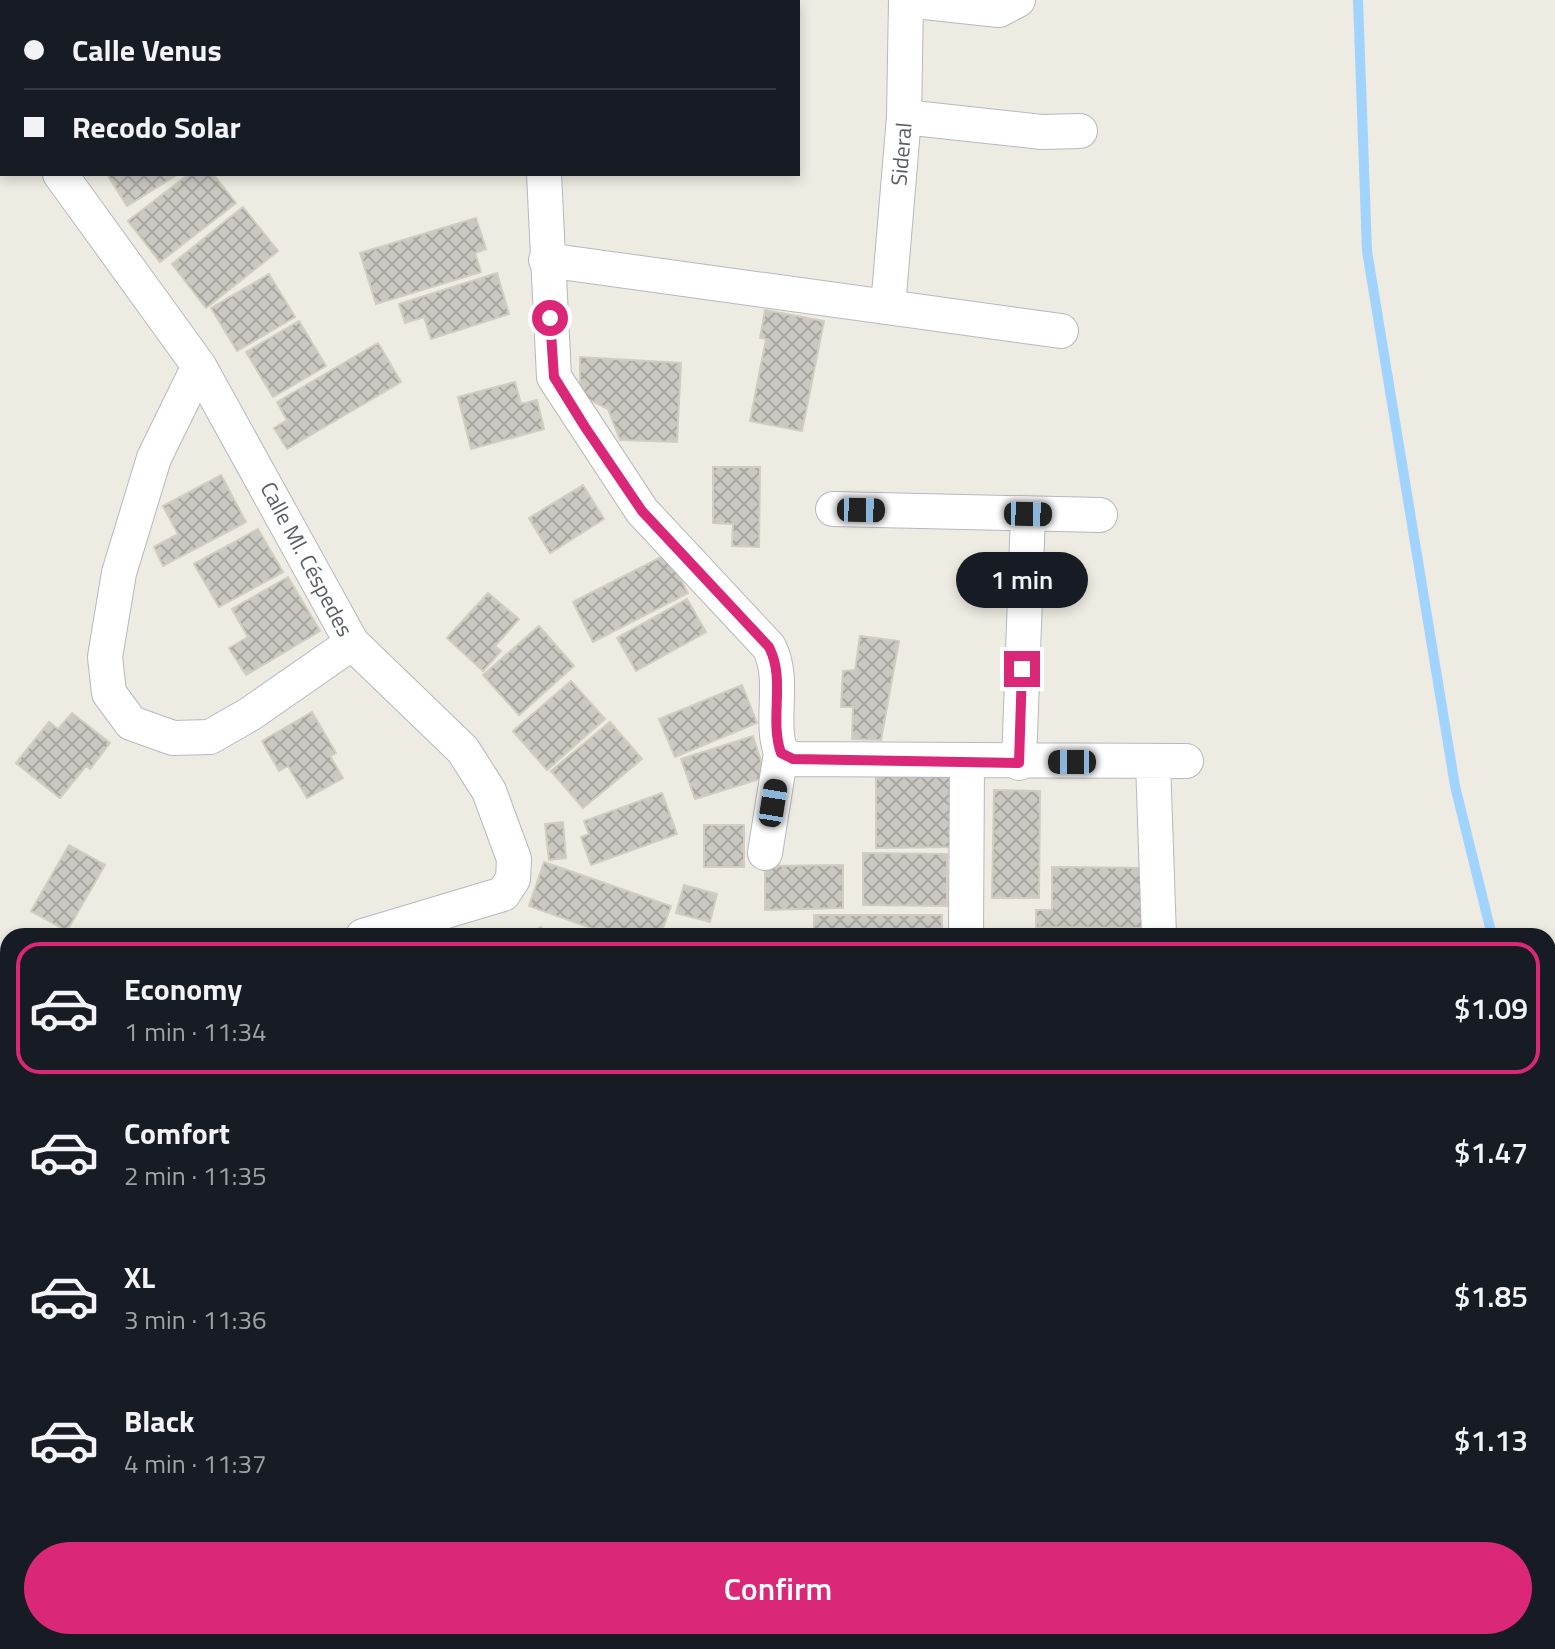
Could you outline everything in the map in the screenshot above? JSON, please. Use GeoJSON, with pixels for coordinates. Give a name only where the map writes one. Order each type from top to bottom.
{"type":"FeatureCollection","features":[{"type":"Feature","properties":{"kind":"street"},"geometry":{"type":"LineString","coordinates":[[906,0],[999,10],[1018,0]]}},
{"type":"Feature","properties":{"kind":"street","name":"Sideral"},"geometry":{"type":"LineString","coordinates":[[888,307],[904,117],[906,0]]}},
{"type":"Feature","properties":{"kind":"street"},"geometry":{"type":"LineString","coordinates":[[904,117],[1042,132],[1080,131]]}},
{"type":"Feature","properties":{"kind":"street","name":"Calle Ml. Céspedes"},"geometry":{"type":"LineString","coordinates":[[61,176],[199,366],[352,643],[463,750],[489,791],[514,859],[513,879],[503,894],[390,928]]}},
{"type":"Feature","properties":{"kind":"street"},"geometry":{"type":"LineString","coordinates":[[544,176],[554,377],[642,511],[769,647],[776,661],[776,739],[781,753],[765,853]]}},
{"type":"Feature","properties":{"kind":"street"},"geometry":{"type":"LineString","coordinates":[[546,260],[1061,331]]}},
{"type":"Feature","properties":{"kind":"street"},"geometry":{"type":"LineString","coordinates":[[199,366],[154,458],[119,573],[105,657],[109,693],[131,723],[173,738],[210,737],[250,714],[352,643]]}},
{"type":"Feature","properties":{"kind":"street"},"geometry":{"type":"LineString","coordinates":[[833,509],[1100,515]]}},
{"type":"Feature","properties":{"kind":"street"},"geometry":{"type":"LineString","coordinates":[[1019,763],[1028,514]]}},
{"type":"Feature","properties":{"kind":"street"},"geometry":{"type":"LineString","coordinates":[[781,753],[793,759],[1019,763],[1170,761],[1160,928]]}},
{"type":"Feature","properties":{"kind":"street"},"geometry":{"type":"LineString","coordinates":[[966,928],[967,761]]}},
{"type":"Feature","properties":{"kind":"building"},"geometry":{"type":"Polygon","coordinates":[[[108,176],[175,176],[127,206],[108,176]]]}},
{"type":"Feature","properties":{"kind":"building"},"geometry":{"type":"Polygon","coordinates":[[[186,176],[215,176],[236,203],[160,262],[128,221],[186,176]]]}},
{"type":"Feature","properties":{"kind":"building"},"geometry":{"type":"Polygon","coordinates":[[[243,207],[278,251],[206,308],[172,264],[243,207]]]}},
{"type":"Feature","properties":{"kind":"building"},"geometry":{"type":"Polygon","coordinates":[[[476,218],[486,249],[475,253],[481,272],[376,304],[360,253],[476,218]]]}},
{"type":"Feature","properties":{"kind":"building"},"geometry":{"type":"Polygon","coordinates":[[[497,273],[509,314],[431,339],[424,317],[405,323],[399,304],[497,273]]]}},
{"type":"Feature","properties":{"kind":"building"},"geometry":{"type":"Polygon","coordinates":[[[269,274],[295,317],[237,351],[211,308],[269,274]]]}},
{"type":"Feature","properties":{"kind":"building"},"geometry":{"type":"Polygon","coordinates":[[[765,310],[824,321],[802,431],[750,421],[766,339],[760,338],[765,310]]]}},
{"type":"Feature","properties":{"kind":"building"},"geometry":{"type":"Polygon","coordinates":[[[299,321],[326,366],[273,397],[246,352],[299,321]]]}},
{"type":"Feature","properties":{"kind":"building"},"geometry":{"type":"Polygon","coordinates":[[[378,343],[401,382],[287,449],[274,428],[287,420],[277,402],[378,343]]]}},
{"type":"Feature","properties":{"kind":"building"},"geometry":{"type":"Polygon","coordinates":[[[580,357],[681,363],[677,442],[620,440],[608,409],[580,395],[580,357]]]}},
{"type":"Feature","properties":{"kind":"building"},"geometry":{"type":"Polygon","coordinates":[[[515,382],[521,404],[537,400],[544,429],[471,449],[458,397],[515,382]]]}},
{"type":"Feature","properties":{"kind":"building"},"geometry":{"type":"Polygon","coordinates":[[[713,467],[760,467],[759,547],[732,546],[733,524],[713,523],[713,467]]]}},
{"type":"Feature","properties":{"kind":"building"},"geometry":{"type":"Polygon","coordinates":[[[221,475],[246,522],[163,566],[154,547],[178,534],[163,506],[221,475]]]}},
{"type":"Feature","properties":{"kind":"building"},"geometry":{"type":"Polygon","coordinates":[[[583,485],[604,519],[550,553],[529,518],[583,485]]]}},
{"type":"Feature","properties":{"kind":"building"},"geometry":{"type":"Polygon","coordinates":[[[258,529],[283,572],[219,607],[194,564],[258,529]]]}},
{"type":"Feature","properties":{"kind":"building"},"geometry":{"type":"Polygon","coordinates":[[[667,554],[688,593],[593,642],[573,602],[667,554]]]}},
{"type":"Feature","properties":{"kind":"building"},"geometry":{"type":"Polygon","coordinates":[[[288,577],[320,631],[246,675],[229,648],[248,637],[232,609],[288,577]]]}},
{"type":"Feature","properties":{"kind":"building"},"geometry":{"type":"Polygon","coordinates":[[[488,593],[519,619],[495,646],[501,651],[483,671],[447,638],[488,593]]]}},
{"type":"Feature","properties":{"kind":"building"},"geometry":{"type":"Polygon","coordinates":[[[687,599],[706,632],[636,671],[617,638],[687,599]]]}},
{"type":"Feature","properties":{"kind":"building"},"geometry":{"type":"Polygon","coordinates":[[[539,626],[574,666],[519,715],[483,675],[539,626]]]}},
{"type":"Feature","properties":{"kind":"building"},"geometry":{"type":"Polygon","coordinates":[[[860,636],[899,641],[881,740],[852,739],[853,707],[841,707],[843,671],[855,670],[860,636]]]}},
{"type":"Feature","properties":{"kind":"building"},"geometry":{"type":"Polygon","coordinates":[[[571,681],[605,719],[547,770],[513,731],[571,681]]]}},
{"type":"Feature","properties":{"kind":"building"},"geometry":{"type":"Polygon","coordinates":[[[742,685],[757,723],[675,757],[659,719],[742,685]]]}},
{"type":"Feature","properties":{"kind":"building"},"geometry":{"type":"Polygon","coordinates":[[[312,712],[336,753],[330,756],[343,778],[307,798],[288,766],[279,771],[262,741],[312,712]]]}},
{"type":"Feature","properties":{"kind":"building"},"geometry":{"type":"Polygon","coordinates":[[[72,713],[110,743],[90,769],[86,766],[60,798],[16,763],[49,722],[58,729],[72,713]]]}},
{"type":"Feature","properties":{"kind":"building"},"geometry":{"type":"Polygon","coordinates":[[[610,722],[642,759],[583,808],[551,771],[610,722]]]}},
{"type":"Feature","properties":{"kind":"building"},"geometry":{"type":"Polygon","coordinates":[[[753,736],[766,777],[695,799],[681,759],[753,736]]]}},
{"type":"Feature","properties":{"kind":"building"},"geometry":{"type":"Polygon","coordinates":[[[954,775],[955,847],[876,848],[876,776],[954,775]]]}},
{"type":"Feature","properties":{"kind":"building"},"geometry":{"type":"Polygon","coordinates":[[[994,790],[1040,791],[1039,898],[992,898],[994,790]]]}},
{"type":"Feature","properties":{"kind":"building"},"geometry":{"type":"Polygon","coordinates":[[[662,793],[677,834],[591,865],[581,837],[589,834],[584,821],[662,793]]]}},
{"type":"Feature","properties":{"kind":"building"},"geometry":{"type":"Polygon","coordinates":[[[563,822],[566,858],[549,860],[545,824],[563,822]]]}},
{"type":"Feature","properties":{"kind":"building"},"geometry":{"type":"Polygon","coordinates":[[[704,825],[744,825],[744,867],[704,867],[704,825]]]}},
{"type":"Feature","properties":{"kind":"building"},"geometry":{"type":"Polygon","coordinates":[[[69,845],[105,865],[69,928],[62,928],[31,911],[69,845]]]}},
{"type":"Feature","properties":{"kind":"building"},"geometry":{"type":"Polygon","coordinates":[[[863,853],[947,854],[947,906],[863,905],[863,853]]]}},
{"type":"Feature","properties":{"kind":"building"},"geometry":{"type":"Polygon","coordinates":[[[544,862],[671,906],[663,928],[591,928],[529,906],[544,862]]]}},
{"type":"Feature","properties":{"kind":"building"},"geometry":{"type":"Polygon","coordinates":[[[843,865],[843,908],[765,910],[765,866],[843,865]]]}},
{"type":"Feature","properties":{"kind":"building"},"geometry":{"type":"Polygon","coordinates":[[[1052,867],[1151,868],[1151,928],[1036,927],[1036,910],[1052,910],[1052,867]]]}},
{"type":"Feature","properties":{"kind":"building"},"geometry":{"type":"Polygon","coordinates":[[[684,885],[717,894],[710,922],[676,913],[684,885]]]}},
{"type":"Feature","properties":{"kind":"building"},"geometry":{"type":"Polygon","coordinates":[[[814,915],[942,915],[942,928],[814,928],[814,915]]]}},
{"type":"Feature","properties":{"kind":"waterway"},"geometry":{"type":"LineString","coordinates":[[1358,0],[1367,251],[1455,786],[1490,928]]}},
{"type":"Feature","properties":{"kind":"route"},"geometry":{"type":"LineString","coordinates":[[550,318],[554,377],[585,427],[642,511],[769,647],[776,661],[776,739],[781,753],[793,759],[1019,763],[1022,669]]}}]}
